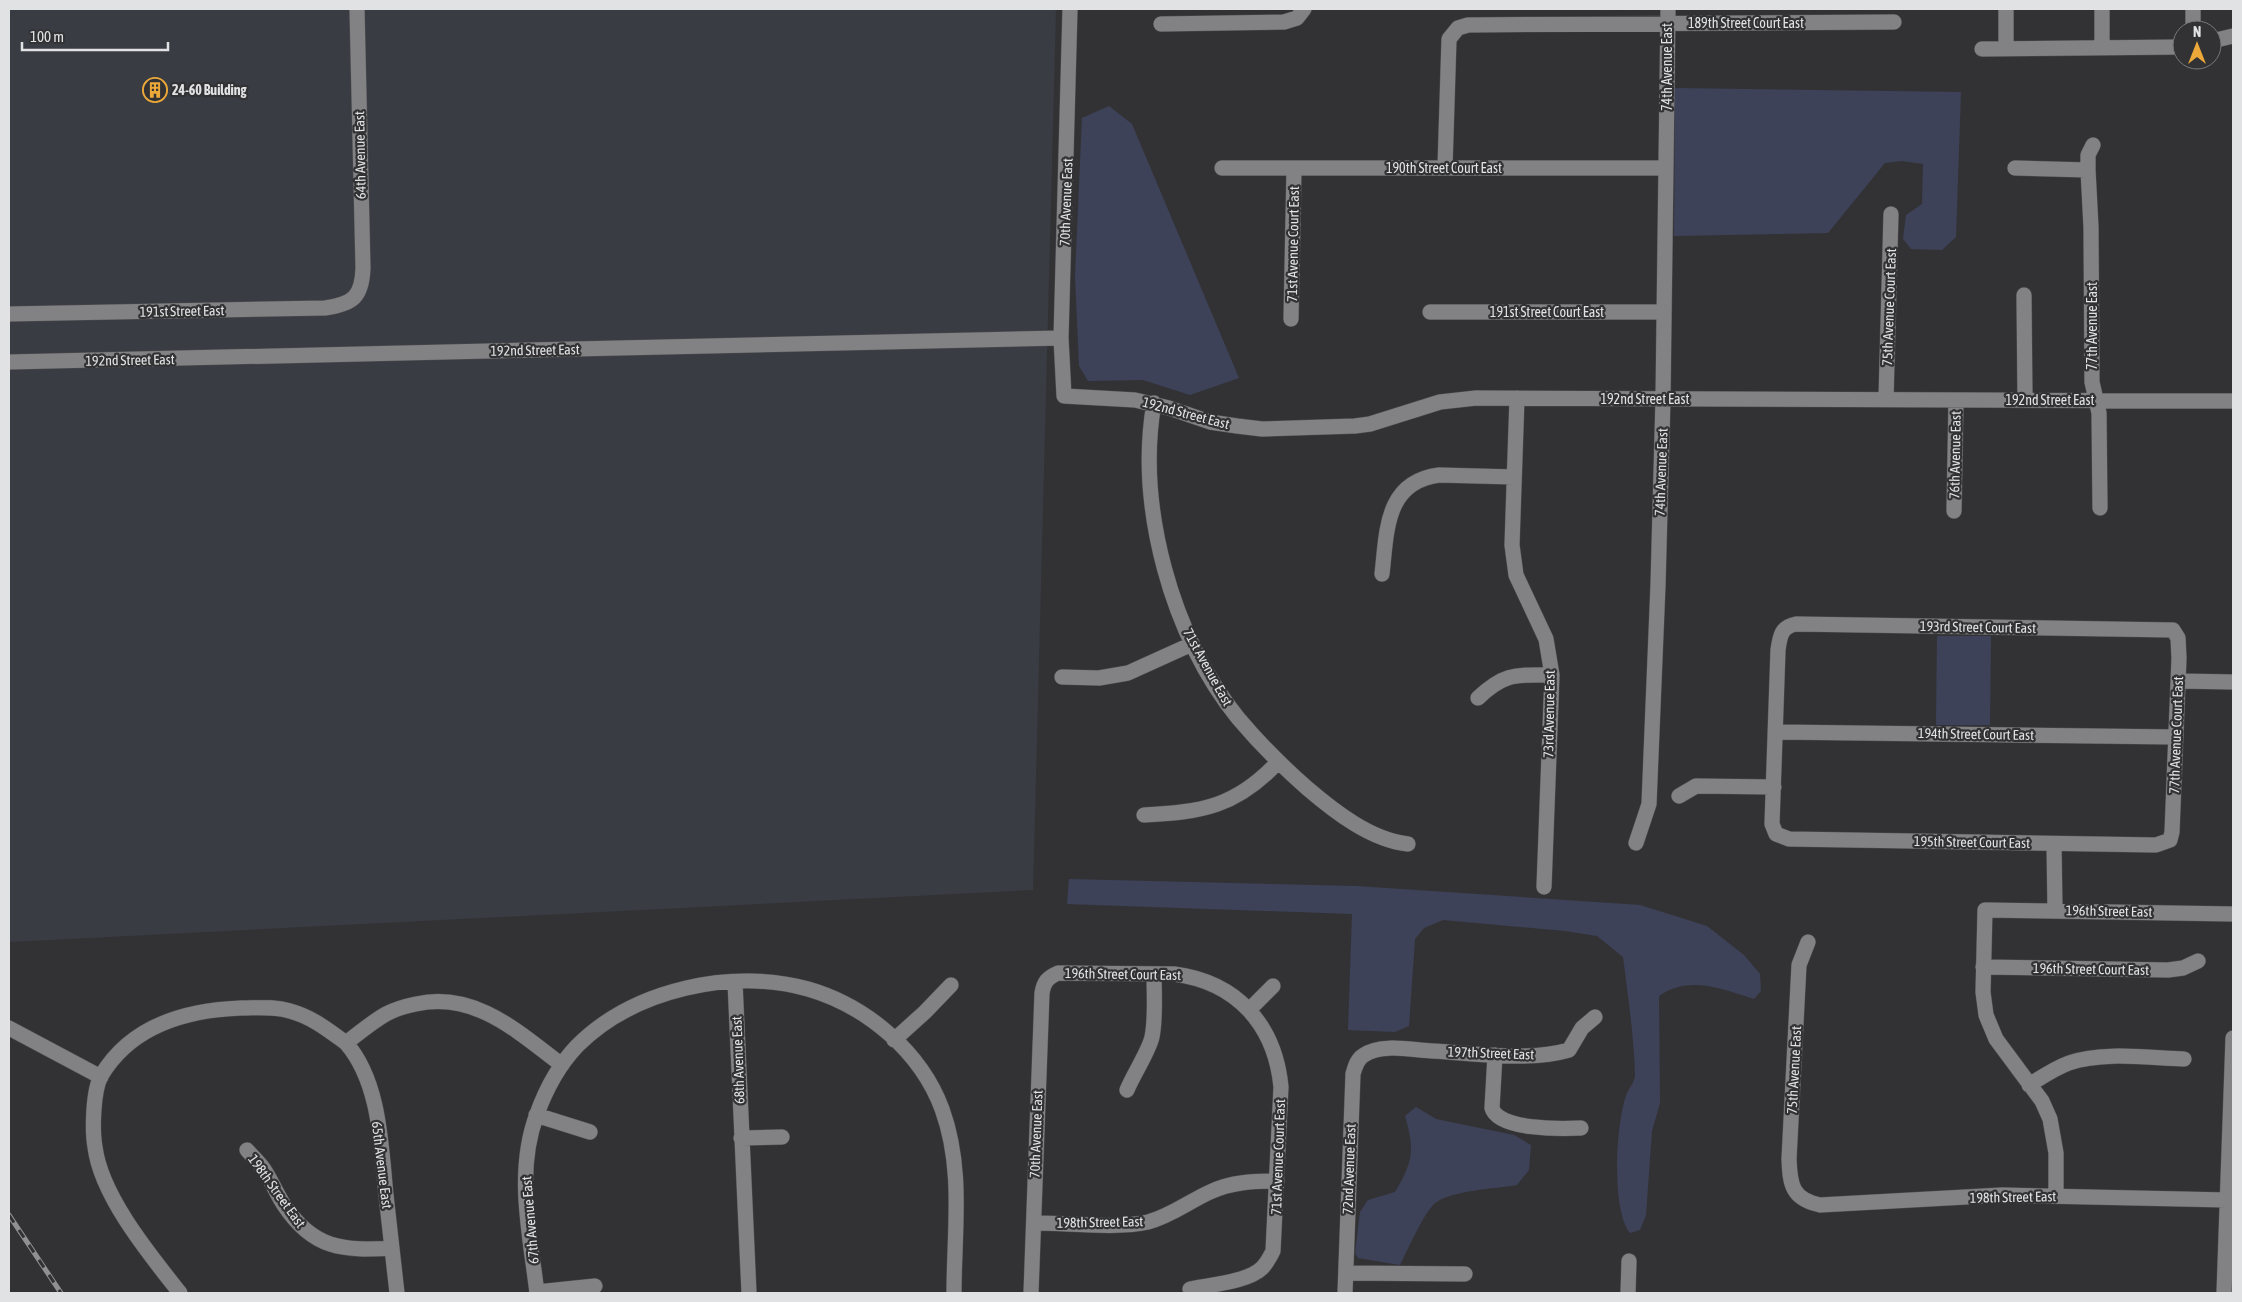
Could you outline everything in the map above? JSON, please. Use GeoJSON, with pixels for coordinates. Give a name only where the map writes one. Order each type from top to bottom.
{"type":"FeatureCollection","features":[{"type":"Feature","properties":{"kind":"street","name":"64th Avenue East"},"geometry":{"type":"LineString","coordinates":[[354,299],[363,281],[357,9]]}},
{"type":"Feature","properties":{"kind":"street","name":"70th Avenue East"},"geometry":{"type":"LineString","coordinates":[[1064,396],[1061,338],[1070,9]]}},
{"type":"Feature","properties":{"kind":"street"},"geometry":{"type":"LineString","coordinates":[[2006,9],[2006,48]]}},
{"type":"Feature","properties":{"kind":"street"},"geometry":{"type":"LineString","coordinates":[[2102,9],[2102,48]]}},
{"type":"Feature","properties":{"kind":"street"},"geometry":{"type":"LineString","coordinates":[[1162,24],[1284,22],[1300,13]]}},
{"type":"Feature","properties":{"kind":"street","name":"189th Street Court East"},"geometry":{"type":"LineString","coordinates":[[1445,167],[1448,51],[1452,34],[1463,26],[1668,16],[1894,22]]}},
{"type":"Feature","properties":{"kind":"street","name":"74th Avenue East"},"geometry":{"type":"LineString","coordinates":[[1636,843],[1649,804],[1663,399],[1668,16]]}},
{"type":"Feature","properties":{"kind":"street"},"geometry":{"type":"LineString","coordinates":[[1982,49],[2172,47]]}},
{"type":"Feature","properties":{"kind":"street","name":"77th Avenue East"},"geometry":{"type":"LineString","coordinates":[[2093,145],[2088,155],[2091,228],[2092,382],[2099,413],[2100,508]]}},
{"type":"Feature","properties":{"kind":"street","name":"190th Street Court East"},"geometry":{"type":"LineString","coordinates":[[1222,168],[1666,168]]}},
{"type":"Feature","properties":{"kind":"street"},"geometry":{"type":"LineString","coordinates":[[2015,168],[2088,170]]}},
{"type":"Feature","properties":{"kind":"street","name":"71st Avenue Court East"},"geometry":{"type":"LineString","coordinates":[[1291,319],[1294,169]]}},
{"type":"Feature","properties":{"kind":"street","name":"75th Avenue Court East"},"geometry":{"type":"LineString","coordinates":[[1886,399],[1891,214]]}},
{"type":"Feature","properties":{"kind":"street"},"geometry":{"type":"LineString","coordinates":[[2024,295],[2025,399]]}},
{"type":"Feature","properties":{"kind":"street","name":"191st Street East"},"geometry":{"type":"LineString","coordinates":[[9,314],[325,308],[343,306],[354,299]]}},
{"type":"Feature","properties":{"kind":"street","name":"191st Street Court East"},"geometry":{"type":"LineString","coordinates":[[1430,312],[1663,312]]}},
{"type":"Feature","properties":{"kind":"street","name":"192nd Street East"},"geometry":{"type":"LineString","coordinates":[[9,362],[1061,338]]}},
{"type":"Feature","properties":{"kind":"street","name":"192nd Street East"},"geometry":{"type":"LineString","coordinates":[[1064,396],[1135,400],[1154,403],[1210,422],[1262,429],[1334,428],[1370,424],[1440,402],[1476,398],[2233,401]]}},
{"type":"Feature","properties":{"kind":"street","name":"73rd Avenue East"},"geometry":{"type":"LineString","coordinates":[[1517,398],[1513,561],[1523,591],[1546,639],[1552,675],[1544,887]]}},
{"type":"Feature","properties":{"kind":"street","name":"76th Avenue East"},"geometry":{"type":"LineString","coordinates":[[1954,511],[1956,400]]}},
{"type":"Feature","properties":{"kind":"street","name":"71st Avenue East"},"geometry":{"type":"LineString","coordinates":[[1154,403],[1151,419],[1150,474],[1157,535],[1170,588],[1192,644],[1216,687],[1238,718],[1278,762],[1324,802],[1358,825],[1391,842],[1408,844]]}},
{"type":"Feature","properties":{"kind":"street"},"geometry":{"type":"LineString","coordinates":[[1382,574],[1388,522],[1393,505],[1409,486],[1440,474],[1514,477]]}},
{"type":"Feature","properties":{"kind":"street","name":"193rd Street Court East"},"geometry":{"type":"LineString","coordinates":[[1775,732],[1779,638],[1784,627],[1796,624],[2173,630]]}},
{"type":"Feature","properties":{"kind":"street","name":"77th Avenue Court East"},"geometry":{"type":"LineString","coordinates":[[2168,840],[2172,832],[2179,681],[2179,644],[2173,630]]}},
{"type":"Feature","properties":{"kind":"street"},"geometry":{"type":"LineString","coordinates":[[1062,677],[1099,678],[1128,673],[1192,644]]}},
{"type":"Feature","properties":{"kind":"street"},"geometry":{"type":"LineString","coordinates":[[1478,698],[1492,685],[1503,679],[1517,675],[1552,675]]}},
{"type":"Feature","properties":{"kind":"street"},"geometry":{"type":"LineString","coordinates":[[2179,681],[2233,682]]}},
{"type":"Feature","properties":{"kind":"street"},"geometry":{"type":"LineString","coordinates":[[1679,796],[1696,786],[1774,787],[1775,732]]}},
{"type":"Feature","properties":{"kind":"street","name":"194th Street Court East"},"geometry":{"type":"LineString","coordinates":[[1775,732],[2176,737]]}},
{"type":"Feature","properties":{"kind":"street"},"geometry":{"type":"LineString","coordinates":[[1144,815],[1190,813],[1220,804],[1241,794],[1278,762]]}},
{"type":"Feature","properties":{"kind":"street","name":"195th Street Court East"},"geometry":{"type":"LineString","coordinates":[[1774,787],[1772,824],[1776,834],[1789,839],[2156,845],[2168,840]]}},
{"type":"Feature","properties":{"kind":"street"},"geometry":{"type":"LineString","coordinates":[[2054,844],[2055,910]]}},
{"type":"Feature","properties":{"kind":"street","name":"196th Street East"},"geometry":{"type":"LineString","coordinates":[[1983,968],[1985,910],[2233,914]]}},
{"type":"Feature","properties":{"kind":"street","name":"75th Avenue East"},"geometry":{"type":"LineString","coordinates":[[1800,1197],[1793,1188],[1790,1178],[1789,1159],[1799,965],[1808,942]]}},
{"type":"Feature","properties":{"kind":"street","name":"196th Street Court East"},"geometry":{"type":"LineString","coordinates":[[1983,968],[2168,970],[2183,968],[2198,961]]}},
{"type":"Feature","properties":{"kind":"street"},"geometry":{"type":"LineString","coordinates":[[1983,968],[1983,992],[1986,1015],[1996,1039],[2042,1101],[2050,1119],[2056,1153],[2056,1196]]}},
{"type":"Feature","properties":{"kind":"street","name":"196th Street Court East"},"geometry":{"type":"LineString","coordinates":[[1048,977],[1058,973],[1192,976],[1224,990],[1249,1010]]}},
{"type":"Feature","properties":{"kind":"street"},"geometry":{"type":"LineString","coordinates":[[1127,1090],[1148,1049],[1152,1037],[1154,974]]}},
{"type":"Feature","properties":{"kind":"street","name":"70th Avenue East"},"geometry":{"type":"LineString","coordinates":[[1031,1293],[1042,993],[1043,985],[1048,977]]}},
{"type":"Feature","properties":{"kind":"street"},"geometry":{"type":"LineString","coordinates":[[180,1293],[133,1229],[106,1188],[95,1148],[94,1113],[101,1077],[132,1041],[160,1023],[198,1011],[277,1008],[309,1018],[346,1043],[380,1017],[402,1007],[429,1001],[457,1002],[488,1012],[562,1065],[577,1046],[595,1030],[637,1004],[692,987],[735,982],[758,982],[808,989],[838,1000],[867,1016],[910,1056],[927,1079],[942,1109],[950,1135],[956,1166],[954,1293]]}},
{"type":"Feature","properties":{"kind":"street","name":"68th Avenue East"},"geometry":{"type":"LineString","coordinates":[[735,982],[749,1293]]}},
{"type":"Feature","properties":{"kind":"street"},"geometry":{"type":"LineString","coordinates":[[894,1040],[951,985]]}},
{"type":"Feature","properties":{"kind":"street"},"geometry":{"type":"LineString","coordinates":[[1249,1010],[1274,986]]}},
{"type":"Feature","properties":{"kind":"street","name":"71st Avenue Court East"},"geometry":{"type":"LineString","coordinates":[[1190,1289],[1242,1279],[1261,1269],[1273,1251],[1281,1087],[1280,1070],[1268,1036],[1249,1010]]}},
{"type":"Feature","properties":{"kind":"street","name":"197th Street East"},"geometry":{"type":"LineString","coordinates":[[1369,1052],[1390,1049],[1545,1055],[1569,1050],[1582,1028],[1595,1016]]}},
{"type":"Feature","properties":{"kind":"street"},"geometry":{"type":"LineString","coordinates":[[9,1028],[101,1077]]}},
{"type":"Feature","properties":{"kind":"street"},"geometry":{"type":"LineString","coordinates":[[2224,1293],[2230,1232],[2227,1200],[2233,1038]]}},
{"type":"Feature","properties":{"kind":"street","name":"65th Avenue East"},"geometry":{"type":"LineString","coordinates":[[346,1043],[357,1056],[375,1106],[397,1293]]}},
{"type":"Feature","properties":{"kind":"street","name":"72nd Avenue East"},"geometry":{"type":"LineString","coordinates":[[1345,1293],[1353,1074],[1359,1059],[1369,1052]]}},
{"type":"Feature","properties":{"kind":"street"},"geometry":{"type":"LineString","coordinates":[[1495,1054],[1493,1114],[1501,1120],[1518,1125],[1581,1128]]}},
{"type":"Feature","properties":{"kind":"street"},"geometry":{"type":"LineString","coordinates":[[2029,1085],[2056,1068],[2071,1062],[2092,1058],[2184,1059]]}},
{"type":"Feature","properties":{"kind":"street","name":"67th Avenue East"},"geometry":{"type":"LineString","coordinates":[[562,1065],[536,1115],[527,1154],[525,1184],[537,1293],[595,1286]]}},
{"type":"Feature","properties":{"kind":"street"},"geometry":{"type":"LineString","coordinates":[[536,1115],[590,1132]]}},
{"type":"Feature","properties":{"kind":"street"},"geometry":{"type":"LineString","coordinates":[[741,1138],[782,1137]]}},
{"type":"Feature","properties":{"kind":"street","name":"198th Street East"},"geometry":{"type":"LineString","coordinates":[[247,1150],[263,1168],[296,1222],[315,1238],[338,1248],[368,1250],[392,1248]]}},
{"type":"Feature","properties":{"kind":"street","name":"198th Street East"},"geometry":{"type":"LineString","coordinates":[[1034,1222],[1092,1224],[1146,1222],[1174,1213],[1221,1187],[1251,1181],[1277,1181]]}},
{"type":"Feature","properties":{"kind":"street","name":"198th Street East"},"geometry":{"type":"LineString","coordinates":[[1800,1197],[1806,1202],[1820,1205],[2002,1195],[2227,1200]]}},
{"type":"Feature","properties":{"kind":"street"},"geometry":{"type":"LineString","coordinates":[[1628,1293],[1629,1261]]}},
{"type":"Feature","properties":{"kind":"street"},"geometry":{"type":"LineString","coordinates":[[1346,1272],[1465,1274]]}},
{"type":"Feature","properties":{"kind":"shaded area"},"geometry":{"type":"Polygon","coordinates":[[[9,9],[1056,9],[1033,890],[9,942],[9,9]]]}},
{"type":"Feature","properties":{"kind":"shaded area"},"geometry":{"type":"Polygon","coordinates":[[[1675,88],[1961,92],[1956,237],[1942,250],[1911,249],[1903,239],[1906,215],[1922,204],[1923,164],[1902,161],[1885,163],[1828,233],[1674,236],[1675,88]]]}},
{"type":"Feature","properties":{"kind":"shaded area"},"geometry":{"type":"Polygon","coordinates":[[[1109,106],[1132,124],[1239,378],[1190,395],[1143,380],[1088,381],[1079,366],[1075,276],[1082,118],[1109,106]]]}},
{"type":"Feature","properties":{"kind":"shaded area"},"geometry":{"type":"Polygon","coordinates":[[[1937,636],[1991,636],[1990,725],[1936,725],[1937,636]]]}},
{"type":"Feature","properties":{"kind":"shaded area"},"geometry":{"type":"Polygon","coordinates":[[[1069,879],[1356,886],[1640,905],[1707,926],[1744,955],[1760,974],[1761,991],[1754,999],[1718,988],[1694,985],[1682,986],[1659,996],[1660,1103],[1652,1131],[1646,1215],[1640,1230],[1630,1233],[1624,1221],[1620,1205],[1617,1166],[1623,1109],[1627,1093],[1635,1075],[1630,1016],[1623,957],[1597,936],[1565,931],[1443,920],[1424,928],[1415,939],[1409,1026],[1395,1032],[1348,1030],[1352,914],[1067,904],[1069,879]]]}},
{"type":"Feature","properties":{"kind":"shaded area"},"geometry":{"type":"Polygon","coordinates":[[[1416,1107],[1436,1119],[1514,1135],[1531,1145],[1529,1170],[1517,1185],[1461,1193],[1441,1199],[1434,1204],[1421,1224],[1400,1265],[1358,1258],[1355,1253],[1360,1212],[1368,1200],[1395,1192],[1401,1182],[1409,1164],[1411,1147],[1405,1116],[1416,1107]]]}},
{"type":"Feature","properties":{"kind":"railway"},"geometry":{"type":"LineString","coordinates":[[9,1215],[61,1293]]}},
{"type":"Feature","properties":{"kind":"place","name":"24-60 Building"},"geometry":{"type":"Point","coordinates":[155,90]}}]}
